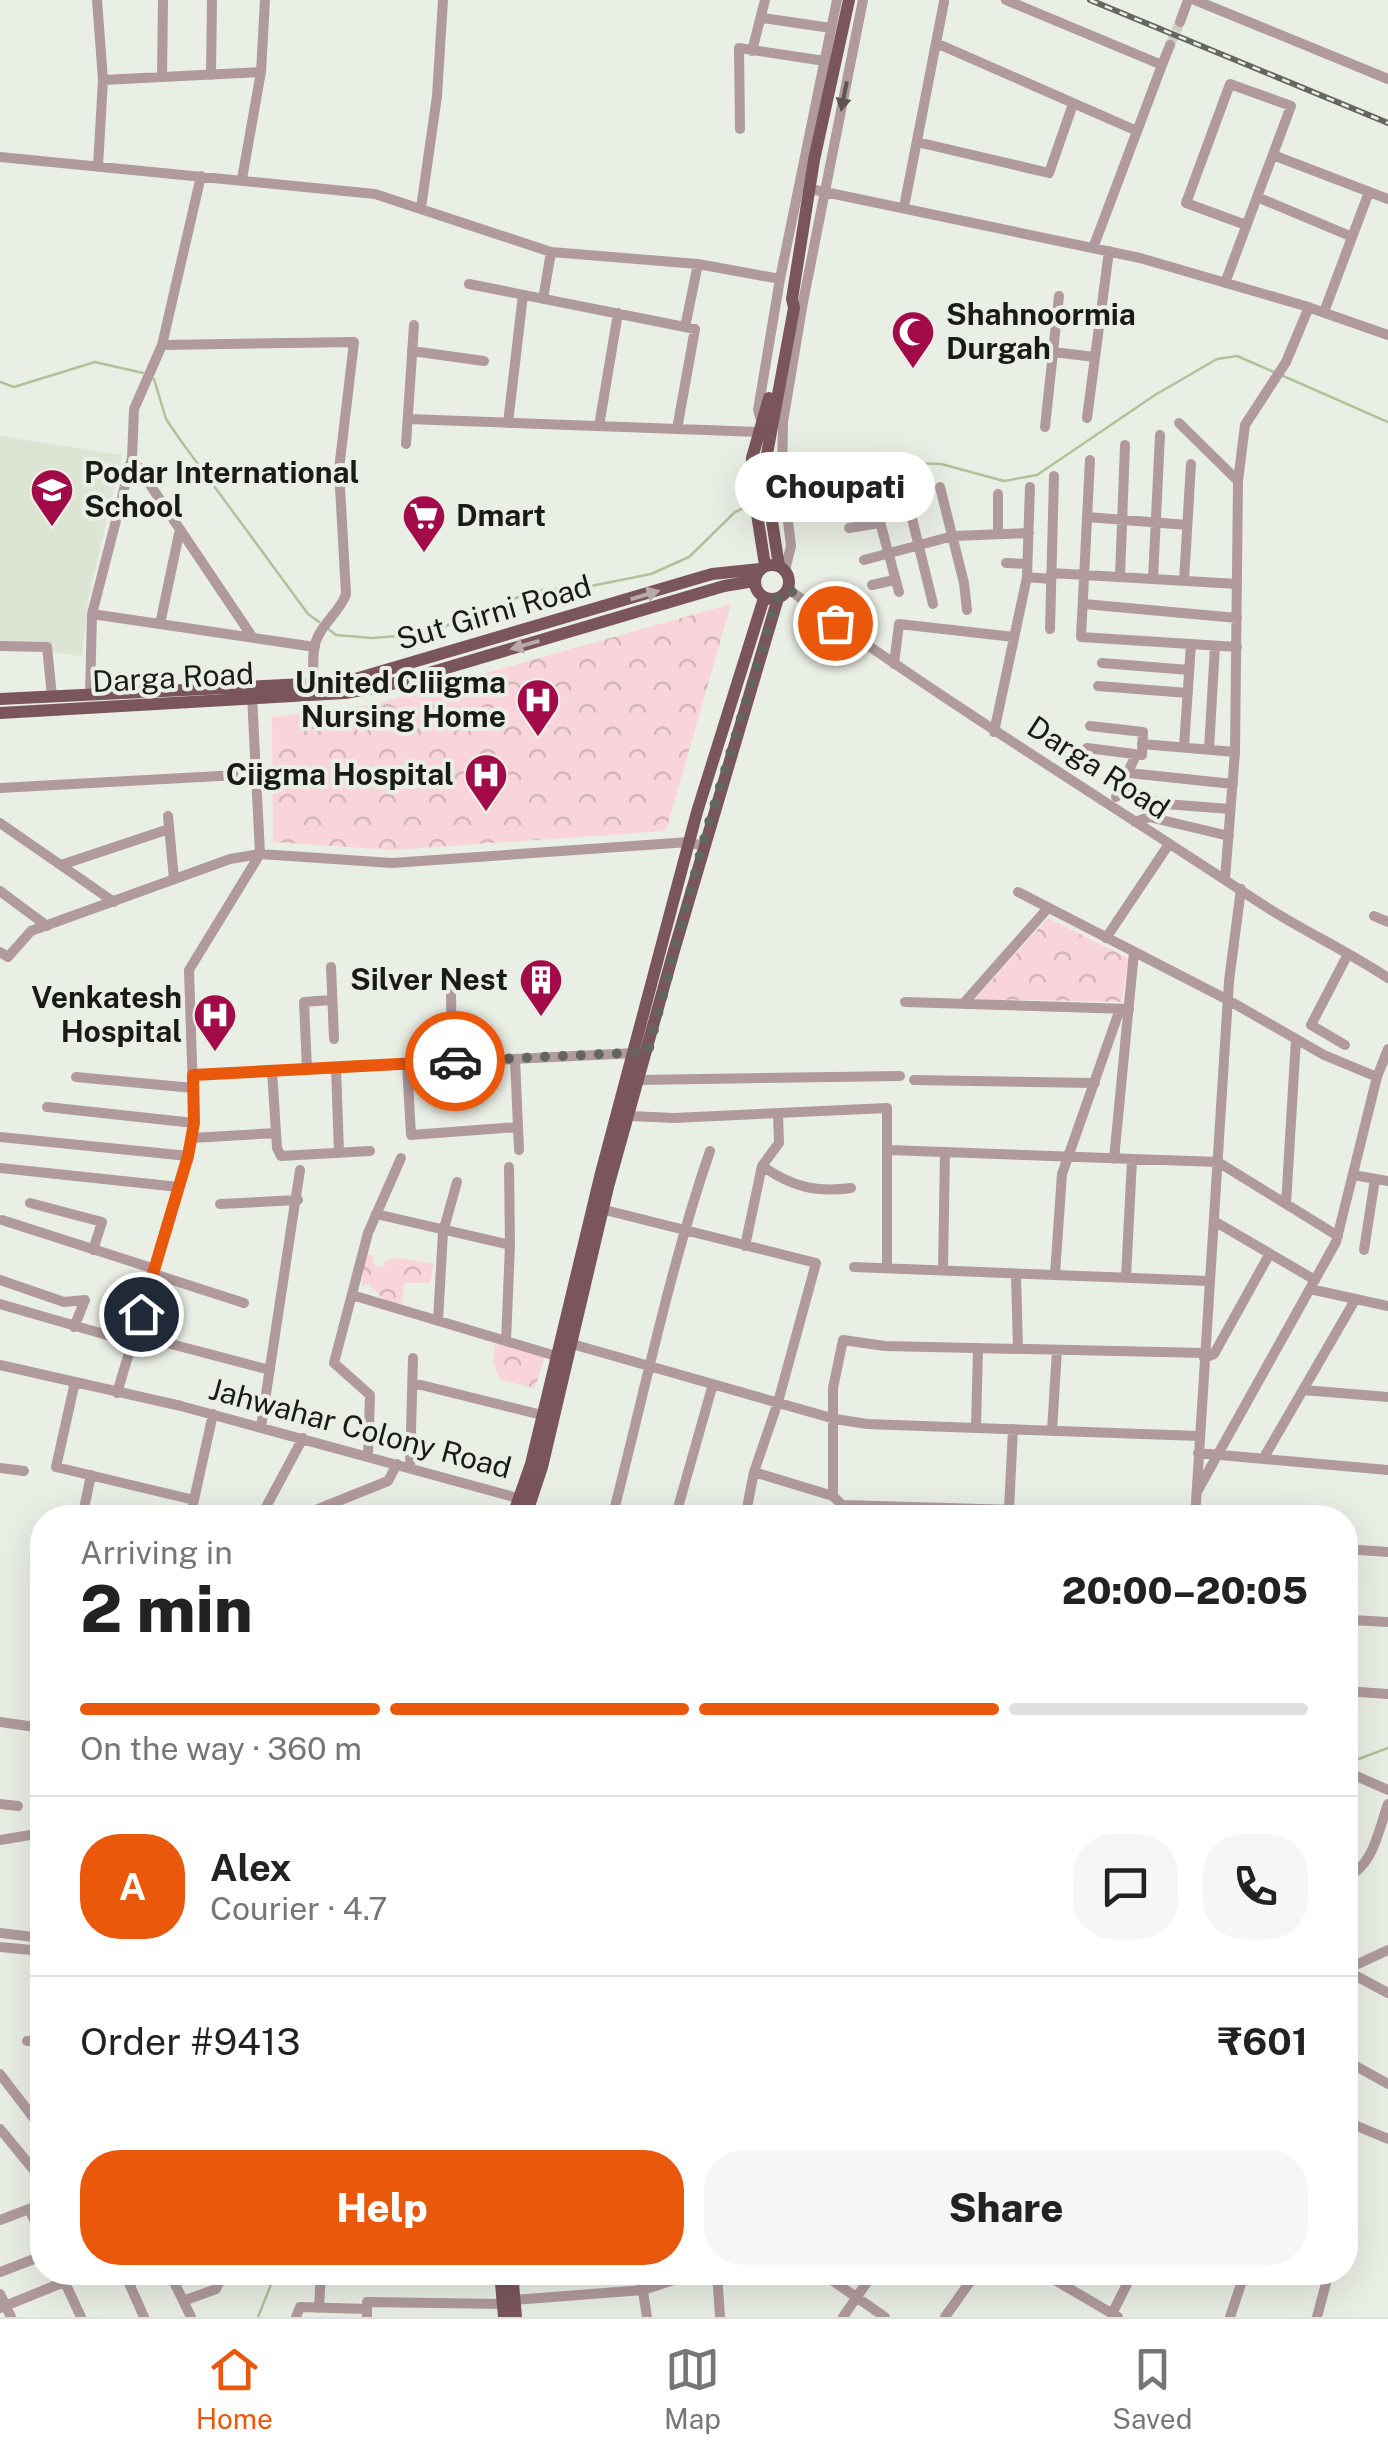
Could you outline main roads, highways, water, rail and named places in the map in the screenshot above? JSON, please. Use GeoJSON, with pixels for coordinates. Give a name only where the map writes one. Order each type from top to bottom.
{"type":"FeatureCollection","features":[{"type":"Feature","properties":{"kind":"main road"},"geometry":{"type":"LineString","coordinates":[[768,570],[750,476],[785,312],[792,299],[814,160],[849,0]]}},
{"type":"Feature","properties":{"kind":"main road"},"geometry":{"type":"LineString","coordinates":[[777,595],[759,594],[776,545],[764,470],[794,308],[792,299]]}},
{"type":"Feature","properties":{"kind":"main road"},"geometry":{"type":"LineString","coordinates":[[524,1505],[556,1356],[695,844],[777,595],[788,576],[768,570]]}},
{"type":"Feature","properties":{"kind":"main road","name":"Darga Road"},"geometry":{"type":"LineString","coordinates":[[0,713],[251,692],[385,686],[768,570]]}},
{"type":"Feature","properties":{"kind":"main road"},"geometry":{"type":"LineString","coordinates":[[0,699],[251,692]]}},
{"type":"Feature","properties":{"kind":"main road"},"geometry":{"type":"LineString","coordinates":[[521,1505],[572,1344],[608,1187],[640,1080],[641,1052]]}},
{"type":"Feature","properties":{"kind":"main road"},"geometry":{"type":"LineString","coordinates":[[507,2307],[516,2317]]}},
{"type":"Feature","properties":{"kind":"waterway"},"geometry":{"type":"LineString","coordinates":[[786,487],[802,480],[910,463],[941,464],[1004,481],[1037,475],[1155,395],[1217,359],[1237,356],[1274,372]]}},
{"type":"Feature","properties":{"kind":"waterway"},"geometry":{"type":"LineString","coordinates":[[0,382],[14,387],[95,362],[143,373]]}},
{"type":"Feature","properties":{"kind":"waterway"},"geometry":{"type":"LineString","coordinates":[[1281,375],[1388,422]]}},
{"type":"Feature","properties":{"kind":"waterway"},"geometry":{"type":"LineString","coordinates":[[154,379],[166,419],[308,614],[319,622]]}},
{"type":"Feature","properties":{"kind":"waterway"},"geometry":{"type":"LineString","coordinates":[[326,627],[336,635],[372,638],[426,634],[533,591],[591,586],[651,574],[689,557],[735,512],[752,504]]}},
{"type":"Feature","properties":{"kind":"waterway"},"geometry":{"type":"LineString","coordinates":[[1358,1759],[1388,1748]]}},
{"type":"Feature","properties":{"kind":"waterway"},"geometry":{"type":"LineString","coordinates":[[258,2317],[271,2285]]}},
{"type":"Feature","properties":{"kind":"tunnel"},"geometry":{"type":"LineString","coordinates":[[1170,45],[1180,22]]}},
{"type":"Feature","properties":{"kind":"railway"},"geometry":{"type":"LineString","coordinates":[[1090,0],[1388,123]]}},
{"type":"Feature","properties":{"kind":"place","name":"Shahnoormia Durgah"},"geometry":{"type":"Point","coordinates":[913,370]}},
{"type":"Feature","properties":{"kind":"place","name":"Podar International School"},"geometry":{"type":"Point","coordinates":[52,528]}},
{"type":"Feature","properties":{"kind":"place","name":"Dmart"},"geometry":{"type":"Point","coordinates":[424,554]}},
{"type":"Feature","properties":{"kind":"place","name":"Choupati"},"geometry":{"type":"Point","coordinates":[835,623]}},
{"type":"Feature","properties":{"kind":"place","name":"United CIiigma Nursing Home"},"geometry":{"type":"Point","coordinates":[538,738]}},
{"type":"Feature","properties":{"kind":"place","name":"Ciigma Hospital"},"geometry":{"type":"Point","coordinates":[486,813]}},
{"type":"Feature","properties":{"kind":"place","name":"Silver Nest"},"geometry":{"type":"Point","coordinates":[541,1018]}},
{"type":"Feature","properties":{"kind":"place","name":"Venkatesh Hospital"},"geometry":{"type":"Point","coordinates":[215,1053]}}]}
